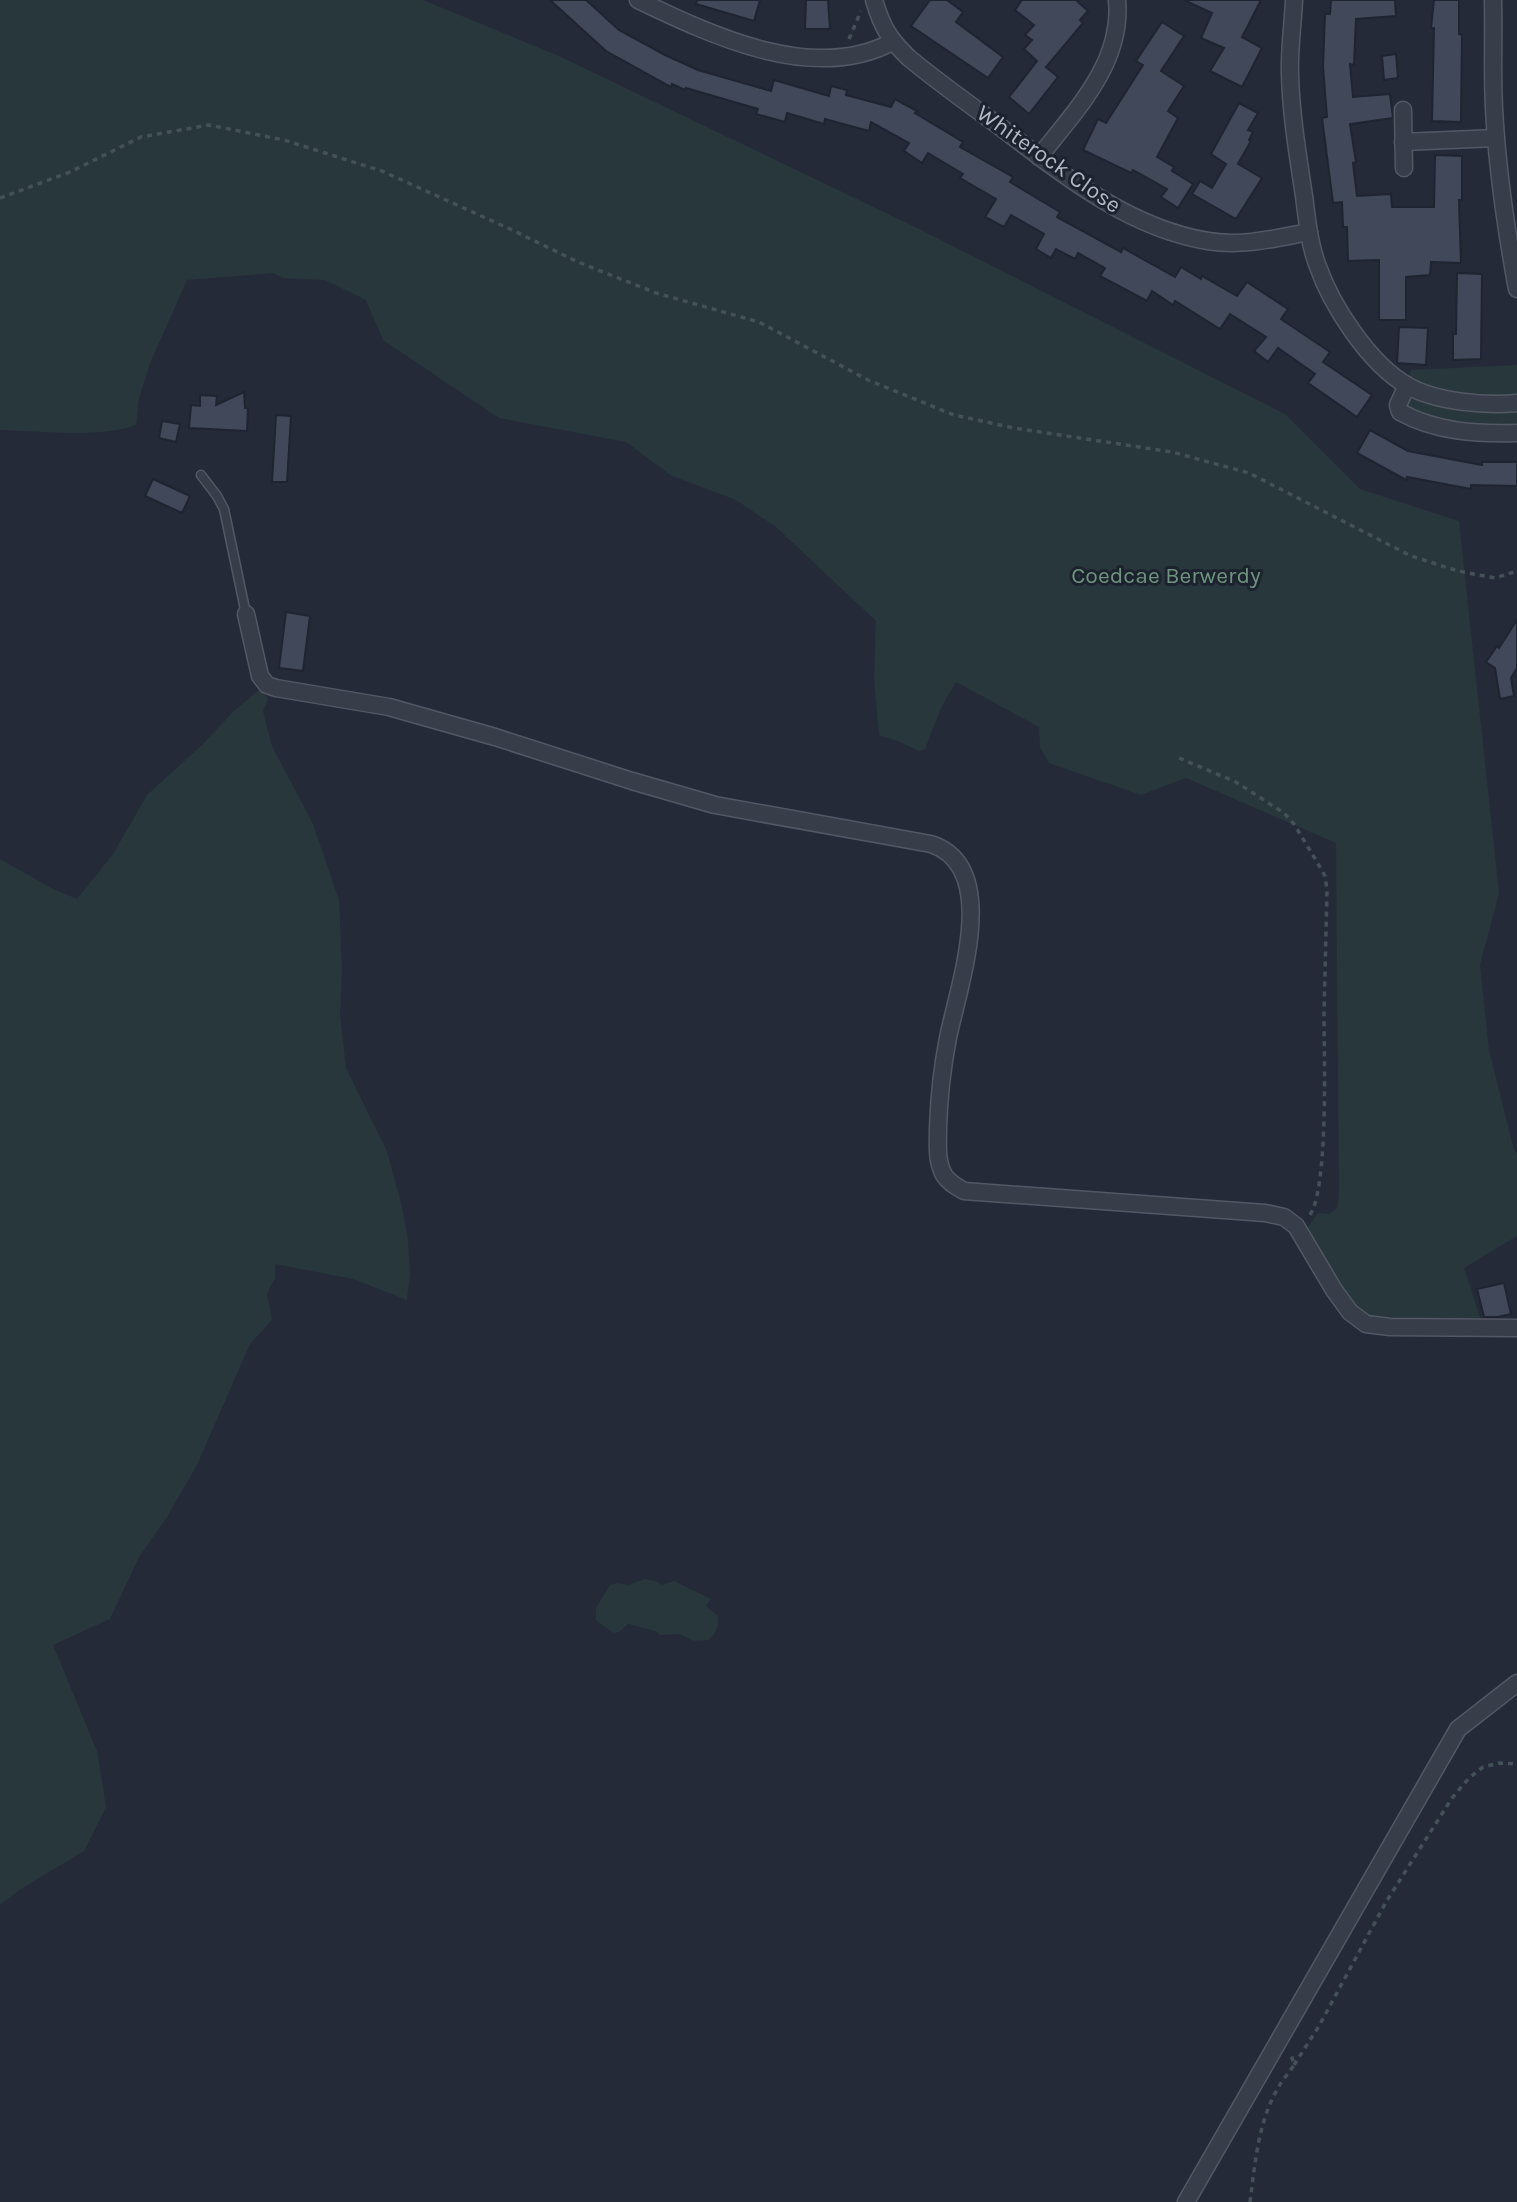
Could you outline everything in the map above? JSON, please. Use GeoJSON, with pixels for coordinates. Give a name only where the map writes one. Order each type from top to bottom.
{"type":"FeatureCollection","features":[{"type":"Feature","properties":{"kind":"street"},"geometry":{"type":"LineString","coordinates":[[638,0],[673,8],[718,36],[798,57],[842,56],[880,48],[892,42]]}},
{"type":"Feature","properties":{"kind":"street"},"geometry":{"type":"LineString","coordinates":[[1039,157],[1105,68],[1119,18],[1117,0]]}},
{"type":"Feature","properties":{"kind":"street"},"geometry":{"type":"LineString","coordinates":[[1294,0],[1290,73],[1296,145],[1316,262],[1340,315],[1382,365],[1407,385],[1422,392],[1470,403],[1517,403]]}},
{"type":"Feature","properties":{"kind":"street"},"geometry":{"type":"LineString","coordinates":[[1493,0],[1493,104],[1506,229],[1517,289]]}},
{"type":"Feature","properties":{"kind":"street","name":"Whiterock Close"},"geometry":{"type":"LineString","coordinates":[[874,1],[879,18],[892,42],[932,77],[1039,157],[1107,203],[1142,221],[1210,242],[1246,243],[1309,232]]}},
{"type":"Feature","properties":{"kind":"street"},"geometry":{"type":"LineString","coordinates":[[1403,110],[1404,168]]}},
{"type":"Feature","properties":{"kind":"street"},"geometry":{"type":"LineString","coordinates":[[1403,142],[1496,138]]}},
{"type":"Feature","properties":{"kind":"street"},"geometry":{"type":"LineString","coordinates":[[1407,385],[1398,405],[1399,412],[1412,419],[1435,428],[1517,433]]}},
{"type":"Feature","properties":{"kind":"street"},"geometry":{"type":"LineString","coordinates":[[246,614],[260,676],[267,685],[389,708],[495,737],[715,805],[931,844],[945,849],[956,861],[972,902],[968,953],[947,1042],[939,1101],[938,1157],[942,1172],[949,1182],[964,1191],[1265,1213],[1284,1217],[1296,1226],[1350,1312],[1366,1324],[1390,1328],[1517,1328]]}},
{"type":"Feature","properties":{"kind":"street"},"geometry":{"type":"LineString","coordinates":[[1186,2202],[1458,1729],[1517,1683]]}},
{"type":"Feature","properties":{"kind":"lane"},"geometry":{"type":"LineString","coordinates":[[201,475],[224,509],[246,614]]}},
{"type":"Feature","properties":{"kind":"path"},"geometry":{"type":"LineString","coordinates":[[842,56],[859,13],[874,1]]}},
{"type":"Feature","properties":{"kind":"path"},"geometry":{"type":"LineString","coordinates":[[0,198],[69,172],[142,137],[209,125],[284,140],[382,171],[578,262],[656,293],[760,322],[868,380],[954,415],[1014,428],[1172,452],[1248,473],[1411,556],[1458,571],[1495,578],[1517,571]]}},
{"type":"Feature","properties":{"kind":"path"},"geometry":{"type":"LineString","coordinates":[[1179,758],[1236,782],[1284,813],[1294,824],[1325,876],[1327,891],[1321,1168],[1313,1211],[1296,1226]]}},
{"type":"Feature","properties":{"kind":"path"},"geometry":{"type":"LineString","coordinates":[[1250,2202],[1256,2155],[1267,2112],[1278,2088],[1319,2026],[1386,1902],[1452,1798],[1469,1778],[1483,1767],[1499,1763],[1517,1764]]}},
{"type":"Feature","properties":{"kind":"path"},"geometry":{"type":"LineString","coordinates":[[1285,2028],[1294,2065]]}},
{"type":"Feature","properties":{"kind":"green space","name":"Coedcae Berwerdy"},"geometry":{"type":"Polygon","coordinates":[[[0,0],[423,0],[559,56],[913,226],[1285,414],[1360,489],[1459,521],[1499,893],[1480,965],[1489,1050],[1517,1154],[1517,1236],[1464,1268],[1481,1320],[1390,1321],[1369,1317],[1353,1306],[1306,1230],[1318,1213],[1329,1214],[1337,1208],[1339,1195],[1336,843],[1186,778],[1141,795],[1049,763],[1040,747],[1039,727],[956,682],[941,708],[925,749],[919,751],[879,735],[874,679],[876,621],[776,527],[736,500],[672,476],[626,442],[499,418],[383,340],[366,300],[325,280],[283,278],[273,273],[187,280],[150,363],[139,398],[136,425],[88,433],[0,430],[0,0]]]}},
{"type":"Feature","properties":{"kind":"green space"},"geometry":{"type":"Polygon","coordinates":[[[1517,365],[1517,433],[1495,434],[1400,412],[1411,370],[1517,365]]]}},
{"type":"Feature","properties":{"kind":"green space"},"geometry":{"type":"Polygon","coordinates":[[[260,689],[268,699],[263,711],[272,746],[313,824],[339,900],[342,972],[340,1015],[346,1068],[387,1151],[402,1207],[410,1273],[407,1300],[353,1279],[275,1264],[275,1278],[267,1294],[272,1320],[250,1344],[197,1465],[167,1517],[139,1557],[110,1619],[53,1645],[97,1751],[106,1807],[84,1851],[21,1889],[0,1905],[0,859],[51,888],[77,899],[113,854],[147,795],[260,689]]]}},
{"type":"Feature","properties":{"kind":"green space"},"geometry":{"type":"Polygon","coordinates":[[[645,1579],[662,1585],[674,1581],[711,1599],[706,1606],[717,1615],[718,1622],[717,1629],[709,1640],[694,1641],[679,1634],[660,1635],[655,1631],[628,1624],[619,1632],[613,1633],[596,1620],[596,1608],[610,1585],[628,1585],[645,1579]]]}},
{"type":"Feature","properties":{"kind":"building"},"geometry":{"type":"Polygon","coordinates":[[[550,0],[586,0],[619,30],[665,55],[698,70],[771,91],[774,80],[829,96],[831,86],[847,90],[846,95],[891,107],[895,99],[963,142],[960,147],[1013,177],[1010,182],[1060,212],[1057,217],[1121,252],[1123,248],[1175,277],[1181,267],[1237,296],[1247,282],[1288,309],[1281,319],[1330,352],[1323,362],[1372,395],[1357,417],[1308,383],[1315,374],[1278,348],[1268,362],[1254,351],[1266,337],[1230,314],[1220,329],[1175,301],[1173,305],[1152,291],[1147,301],[1100,276],[1105,268],[1078,253],[1075,259],[1056,249],[1051,258],[1036,249],[1044,234],[1011,215],[1004,227],[985,217],[996,199],[960,178],[963,174],[928,153],[922,163],[904,151],[909,143],[871,122],[869,131],[825,119],[824,124],[787,113],[785,122],[756,114],[758,109],[686,88],[685,90],[672,84],[671,87],[606,51],[550,0]]]}},
{"type":"Feature","properties":{"kind":"building"},"geometry":{"type":"Polygon","coordinates":[[[697,0],[760,0],[754,21],[696,4],[697,0]]]}},
{"type":"Feature","properties":{"kind":"building"},"geometry":{"type":"Polygon","coordinates":[[[806,0],[828,0],[830,29],[805,29],[806,0]]]}},
{"type":"Feature","properties":{"kind":"building"},"geometry":{"type":"Polygon","coordinates":[[[930,0],[947,0],[963,12],[956,22],[1003,57],[988,78],[911,26],[930,0]]]}},
{"type":"Feature","properties":{"kind":"building"},"geometry":{"type":"Polygon","coordinates":[[[1022,0],[1076,0],[1088,11],[1080,20],[1083,23],[1046,67],[1058,77],[1029,114],[1009,97],[1037,61],[1024,49],[1032,40],[1025,35],[1034,25],[1015,10],[1022,0]]]}},
{"type":"Feature","properties":{"kind":"building"},"geometry":{"type":"Polygon","coordinates":[[[1184,0],[1261,0],[1242,37],[1262,48],[1242,87],[1210,71],[1224,48],[1201,38],[1212,13],[1184,0]]]}},
{"type":"Feature","properties":{"kind":"building"},"geometry":{"type":"Polygon","coordinates":[[[1331,0],[1395,0],[1396,16],[1356,19],[1354,65],[1350,64],[1353,97],[1390,94],[1393,118],[1350,124],[1356,162],[1353,163],[1357,196],[1391,194],[1392,207],[1434,207],[1435,155],[1462,156],[1462,200],[1459,200],[1461,263],[1431,262],[1430,275],[1406,277],[1406,320],[1379,320],[1379,260],[1348,261],[1347,227],[1343,227],[1342,202],[1333,203],[1322,118],[1327,117],[1323,67],[1325,14],[1330,14],[1331,0]]]}},
{"type":"Feature","properties":{"kind":"building"},"geometry":{"type":"Polygon","coordinates":[[[1434,0],[1459,0],[1459,34],[1462,35],[1461,122],[1432,121],[1434,28],[1431,28],[1434,0]]]}},
{"type":"Feature","properties":{"kind":"building"},"geometry":{"type":"Polygon","coordinates":[[[1162,22],[1184,36],[1161,71],[1184,86],[1168,111],[1178,118],[1157,157],[1174,167],[1172,171],[1193,184],[1178,208],[1161,197],[1167,189],[1133,170],[1131,173],[1083,150],[1098,119],[1106,123],[1143,65],[1136,61],[1162,22]]]}},
{"type":"Feature","properties":{"kind":"building"},"geometry":{"type":"Polygon","coordinates":[[[1396,54],[1398,78],[1384,80],[1382,56],[1396,54]]]}},
{"type":"Feature","properties":{"kind":"building"},"geometry":{"type":"Polygon","coordinates":[[[1239,103],[1258,113],[1248,130],[1253,132],[1249,140],[1251,141],[1238,164],[1262,178],[1236,219],[1192,194],[1200,181],[1212,188],[1226,164],[1211,154],[1239,103]]]}},
{"type":"Feature","properties":{"kind":"building"},"geometry":{"type":"Polygon","coordinates":[[[1457,273],[1482,274],[1481,359],[1453,360],[1457,273]]]}},
{"type":"Feature","properties":{"kind":"building"},"geometry":{"type":"Polygon","coordinates":[[[1399,327],[1428,328],[1426,365],[1397,363],[1399,327]]]}},
{"type":"Feature","properties":{"kind":"building"},"geometry":{"type":"Polygon","coordinates":[[[244,392],[245,408],[248,408],[247,431],[189,428],[191,405],[200,406],[200,395],[217,396],[216,405],[244,392]]]}},
{"type":"Feature","properties":{"kind":"building"},"geometry":{"type":"Polygon","coordinates":[[[276,415],[291,416],[287,482],[272,482],[276,415]]]}},
{"type":"Feature","properties":{"kind":"building"},"geometry":{"type":"Polygon","coordinates":[[[162,421],[180,424],[176,442],[159,438],[162,421]]]}},
{"type":"Feature","properties":{"kind":"building"},"geometry":{"type":"Polygon","coordinates":[[[1370,430],[1408,451],[1482,465],[1482,462],[1517,462],[1517,486],[1471,485],[1471,489],[1407,477],[1406,480],[1357,453],[1370,430]]]}},
{"type":"Feature","properties":{"kind":"building"},"geometry":{"type":"Polygon","coordinates":[[[153,479],[190,496],[182,513],[145,496],[153,479]]]}},
{"type":"Feature","properties":{"kind":"building"},"geometry":{"type":"Polygon","coordinates":[[[286,612],[310,616],[303,671],[279,668],[286,612]]]}},
{"type":"Feature","properties":{"kind":"building"},"geometry":{"type":"Polygon","coordinates":[[[1517,620],[1517,668],[1511,678],[1514,696],[1500,699],[1495,668],[1486,662],[1497,646],[1499,648],[1517,620]]]}},
{"type":"Feature","properties":{"kind":"building"},"geometry":{"type":"Polygon","coordinates":[[[1504,1283],[1511,1314],[1484,1317],[1477,1289],[1504,1283]]]}}]}
